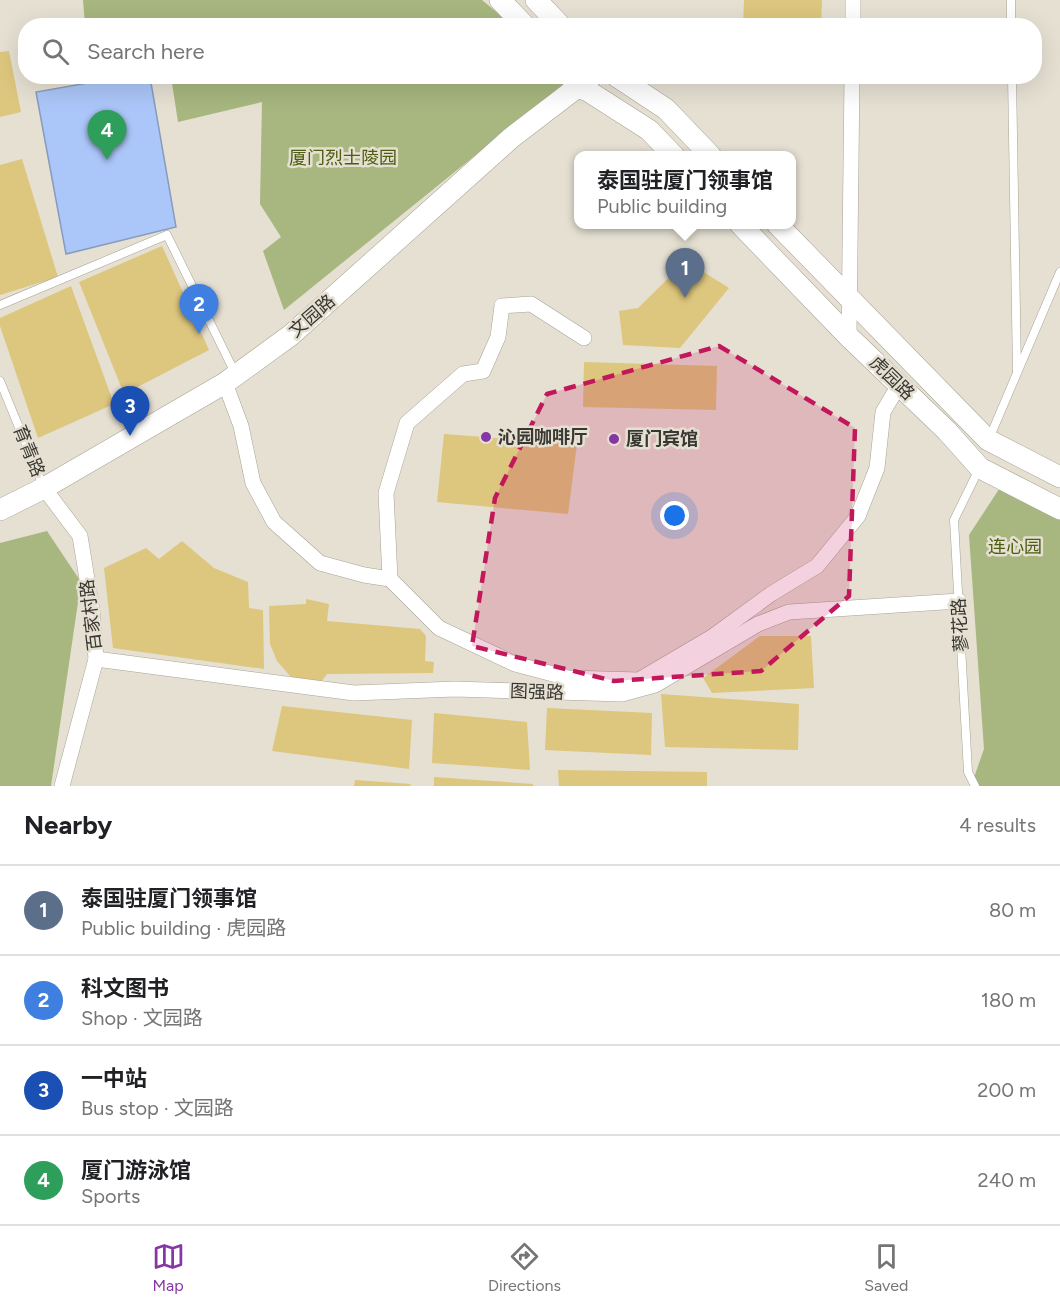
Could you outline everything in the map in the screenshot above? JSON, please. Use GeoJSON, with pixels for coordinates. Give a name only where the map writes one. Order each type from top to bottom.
{"type":"FeatureCollection","features":[{"type":"Feature","properties":{"kind":"main road"},"geometry":{"type":"LineString","coordinates":[[536,0],[553,18]]}},
{"type":"Feature","properties":{"kind":"main road","name":"文园路"},"geometry":{"type":"LineString","coordinates":[[0,510],[44,488],[230,378],[291,335],[575,84]]}},
{"type":"Feature","properties":{"kind":"main road"},"geometry":{"type":"LineString","coordinates":[[583,84],[588,91],[649,130],[669,151]]}},
{"type":"Feature","properties":{"kind":"main road"},"geometry":{"type":"LineString","coordinates":[[628,84],[666,109],[706,151]]}},
{"type":"Feature","properties":{"kind":"main road","name":"虎园路"},"geometry":{"type":"LineString","coordinates":[[744,229],[849,337],[947,431],[980,468],[1060,509]]}},
{"type":"Feature","properties":{"kind":"main road","name":"虎园路"},"geometry":{"type":"LineString","coordinates":[[781,229],[988,441],[1060,477]]}},
{"type":"Feature","properties":{"kind":"street"},"geometry":{"type":"LineString","coordinates":[[853,0],[853,18]]}},
{"type":"Feature","properties":{"kind":"street"},"geometry":{"type":"LineString","coordinates":[[849,337],[852,84]]}},
{"type":"Feature","properties":{"kind":"street"},"geometry":{"type":"LineString","coordinates":[[390,579],[386,493],[407,423],[463,374],[483,371],[498,338],[502,306],[531,304],[584,338]]}},
{"type":"Feature","properties":{"kind":"street"},"geometry":{"type":"LineString","coordinates":[[230,378],[253,483],[274,522],[320,563],[364,576],[390,579],[439,628],[515,664],[568,678],[639,680],[712,637],[771,594],[817,566],[858,516],[877,468],[884,412],[899,385]]}},
{"type":"Feature","properties":{"kind":"street","name":"百家村路"},"geometry":{"type":"LineString","coordinates":[[44,488],[80,536],[92,610],[96,659],[62,786]]}},
{"type":"Feature","properties":{"kind":"street","name":"图强路"},"geometry":{"type":"LineString","coordinates":[[96,659],[354,693],[455,690],[622,694],[655,685],[758,624],[789,612],[959,601]]}},
{"type":"Feature","properties":{"kind":"lane"},"geometry":{"type":"LineString","coordinates":[[1011,0],[1011,18]]}},
{"type":"Feature","properties":{"kind":"lane"},"geometry":{"type":"LineString","coordinates":[[1012,84],[1017,372]]}},
{"type":"Feature","properties":{"kind":"lane"},"geometry":{"type":"LineString","coordinates":[[0,305],[167,235],[230,378]]}},
{"type":"Feature","properties":{"kind":"lane"},"geometry":{"type":"LineString","coordinates":[[988,441],[1060,273]]}},
{"type":"Feature","properties":{"kind":"lane","name":"育青路"},"geometry":{"type":"LineString","coordinates":[[0,381],[44,488]]}},
{"type":"Feature","properties":{"kind":"lane","name":"蓼花路"},"geometry":{"type":"LineString","coordinates":[[975,786],[968,772],[954,520],[980,468]]}},
{"type":"Feature","properties":{"kind":"highlighted area"},"geometry":{"type":"Polygon","coordinates":[[[719,346],[855,428],[849,596],[761,671],[614,681],[472,646],[495,498],[547,394],[719,346]]]}},
{"type":"Feature","properties":{"kind":"green space"},"geometry":{"type":"Polygon","coordinates":[[[83,0],[482,0],[504,18],[84,18],[83,0]]]}},
{"type":"Feature","properties":{"kind":"green space","name":"厦门烈士陵园"},"geometry":{"type":"Polygon","coordinates":[[[172,84],[563,84],[284,310],[263,251],[281,237],[260,204],[262,102],[178,122],[172,84]]]}},
{"type":"Feature","properties":{"kind":"green space","name":"连心园"},"geometry":{"type":"Polygon","coordinates":[[[1007,477],[1060,504],[1060,786],[971,786],[984,749],[969,535],[1007,477]]]}},
{"type":"Feature","properties":{"kind":"green space"},"geometry":{"type":"Polygon","coordinates":[[[47,531],[81,582],[51,786],[0,786],[0,543],[47,531]]]}},
{"type":"Feature","properties":{"kind":"water"},"geometry":{"type":"Polygon","coordinates":[[[82,84],[151,84],[176,227],[66,254],[36,92],[82,84]]]}},
{"type":"Feature","properties":{"kind":"building"},"geometry":{"type":"Polygon","coordinates":[[[744,0],[822,0],[821,18],[743,18],[744,0]]]}},
{"type":"Feature","properties":{"kind":"building"},"geometry":{"type":"Polygon","coordinates":[[[9,51],[21,112],[0,117],[0,52],[9,51]]]}},
{"type":"Feature","properties":{"kind":"building"},"geometry":{"type":"Polygon","coordinates":[[[22,159],[58,277],[0,295],[0,165],[22,159]]]}},
{"type":"Feature","properties":{"kind":"building"},"geometry":{"type":"Polygon","coordinates":[[[162,246],[209,350],[124,394],[79,282],[162,246]]]}},
{"type":"Feature","properties":{"kind":"building"},"geometry":{"type":"Polygon","coordinates":[[[686,261],[729,288],[680,348],[623,345],[619,311],[638,308],[686,261]]]}},
{"type":"Feature","properties":{"kind":"building"},"geometry":{"type":"Polygon","coordinates":[[[71,286],[114,404],[38,438],[0,326],[0,318],[71,286]]]}},
{"type":"Feature","properties":{"kind":"building"},"geometry":{"type":"Polygon","coordinates":[[[584,362],[717,366],[716,410],[583,407],[584,362]]]}},
{"type":"Feature","properties":{"kind":"building"},"geometry":{"type":"Polygon","coordinates":[[[444,434],[577,444],[568,514],[437,502],[444,434]]]}},
{"type":"Feature","properties":{"kind":"building"},"geometry":{"type":"Polygon","coordinates":[[[182,541],[214,568],[248,582],[249,608],[263,610],[264,669],[113,648],[104,568],[146,548],[159,559],[182,541]]]}},
{"type":"Feature","properties":{"kind":"building"},"geometry":{"type":"Polygon","coordinates":[[[306,599],[329,604],[327,621],[420,629],[426,636],[425,661],[434,662],[433,673],[327,674],[321,682],[291,677],[277,661],[270,644],[269,606],[306,604],[306,599]]]}},
{"type":"Feature","properties":{"kind":"building"},"geometry":{"type":"Polygon","coordinates":[[[760,636],[811,636],[814,688],[712,693],[703,678],[760,636]]]}},
{"type":"Feature","properties":{"kind":"building"},"geometry":{"type":"Polygon","coordinates":[[[661,694],[799,704],[798,750],[665,747],[661,694]]]}},
{"type":"Feature","properties":{"kind":"building"},"geometry":{"type":"Polygon","coordinates":[[[282,706],[412,720],[409,769],[272,751],[282,706]]]}},
{"type":"Feature","properties":{"kind":"building"},"geometry":{"type":"Polygon","coordinates":[[[547,708],[652,713],[651,755],[545,750],[547,708]]]}},
{"type":"Feature","properties":{"kind":"building"},"geometry":{"type":"Polygon","coordinates":[[[434,713],[527,722],[530,770],[432,763],[434,713]]]}},
{"type":"Feature","properties":{"kind":"building"},"geometry":{"type":"Polygon","coordinates":[[[558,770],[707,772],[707,786],[559,786],[558,770]]]}},
{"type":"Feature","properties":{"kind":"building"},"geometry":{"type":"Polygon","coordinates":[[[434,777],[533,784],[533,786],[434,786],[434,777]]]}},
{"type":"Feature","properties":{"kind":"building"},"geometry":{"type":"Polygon","coordinates":[[[355,780],[411,784],[410,786],[354,786],[355,780]]]}},
{"type":"Feature","properties":{"kind":"place","name":"厦门游泳馆"},"geometry":{"type":"Point","coordinates":[107,160]}},
{"type":"Feature","properties":{"kind":"place","name":"泰国驻厦门领事馆"},"geometry":{"type":"Point","coordinates":[685,298]}},
{"type":"Feature","properties":{"kind":"place","name":"科文图书"},"geometry":{"type":"Point","coordinates":[199,334]}},
{"type":"Feature","properties":{"kind":"place","name":"一中站"},"geometry":{"type":"Point","coordinates":[130,436]}},
{"type":"Feature","properties":{"kind":"place","name":"沁园咖啡厅"},"geometry":{"type":"Point","coordinates":[486,437]}},
{"type":"Feature","properties":{"kind":"place","name":"厦门宾馆"},"geometry":{"type":"Point","coordinates":[614,439]}}]}
